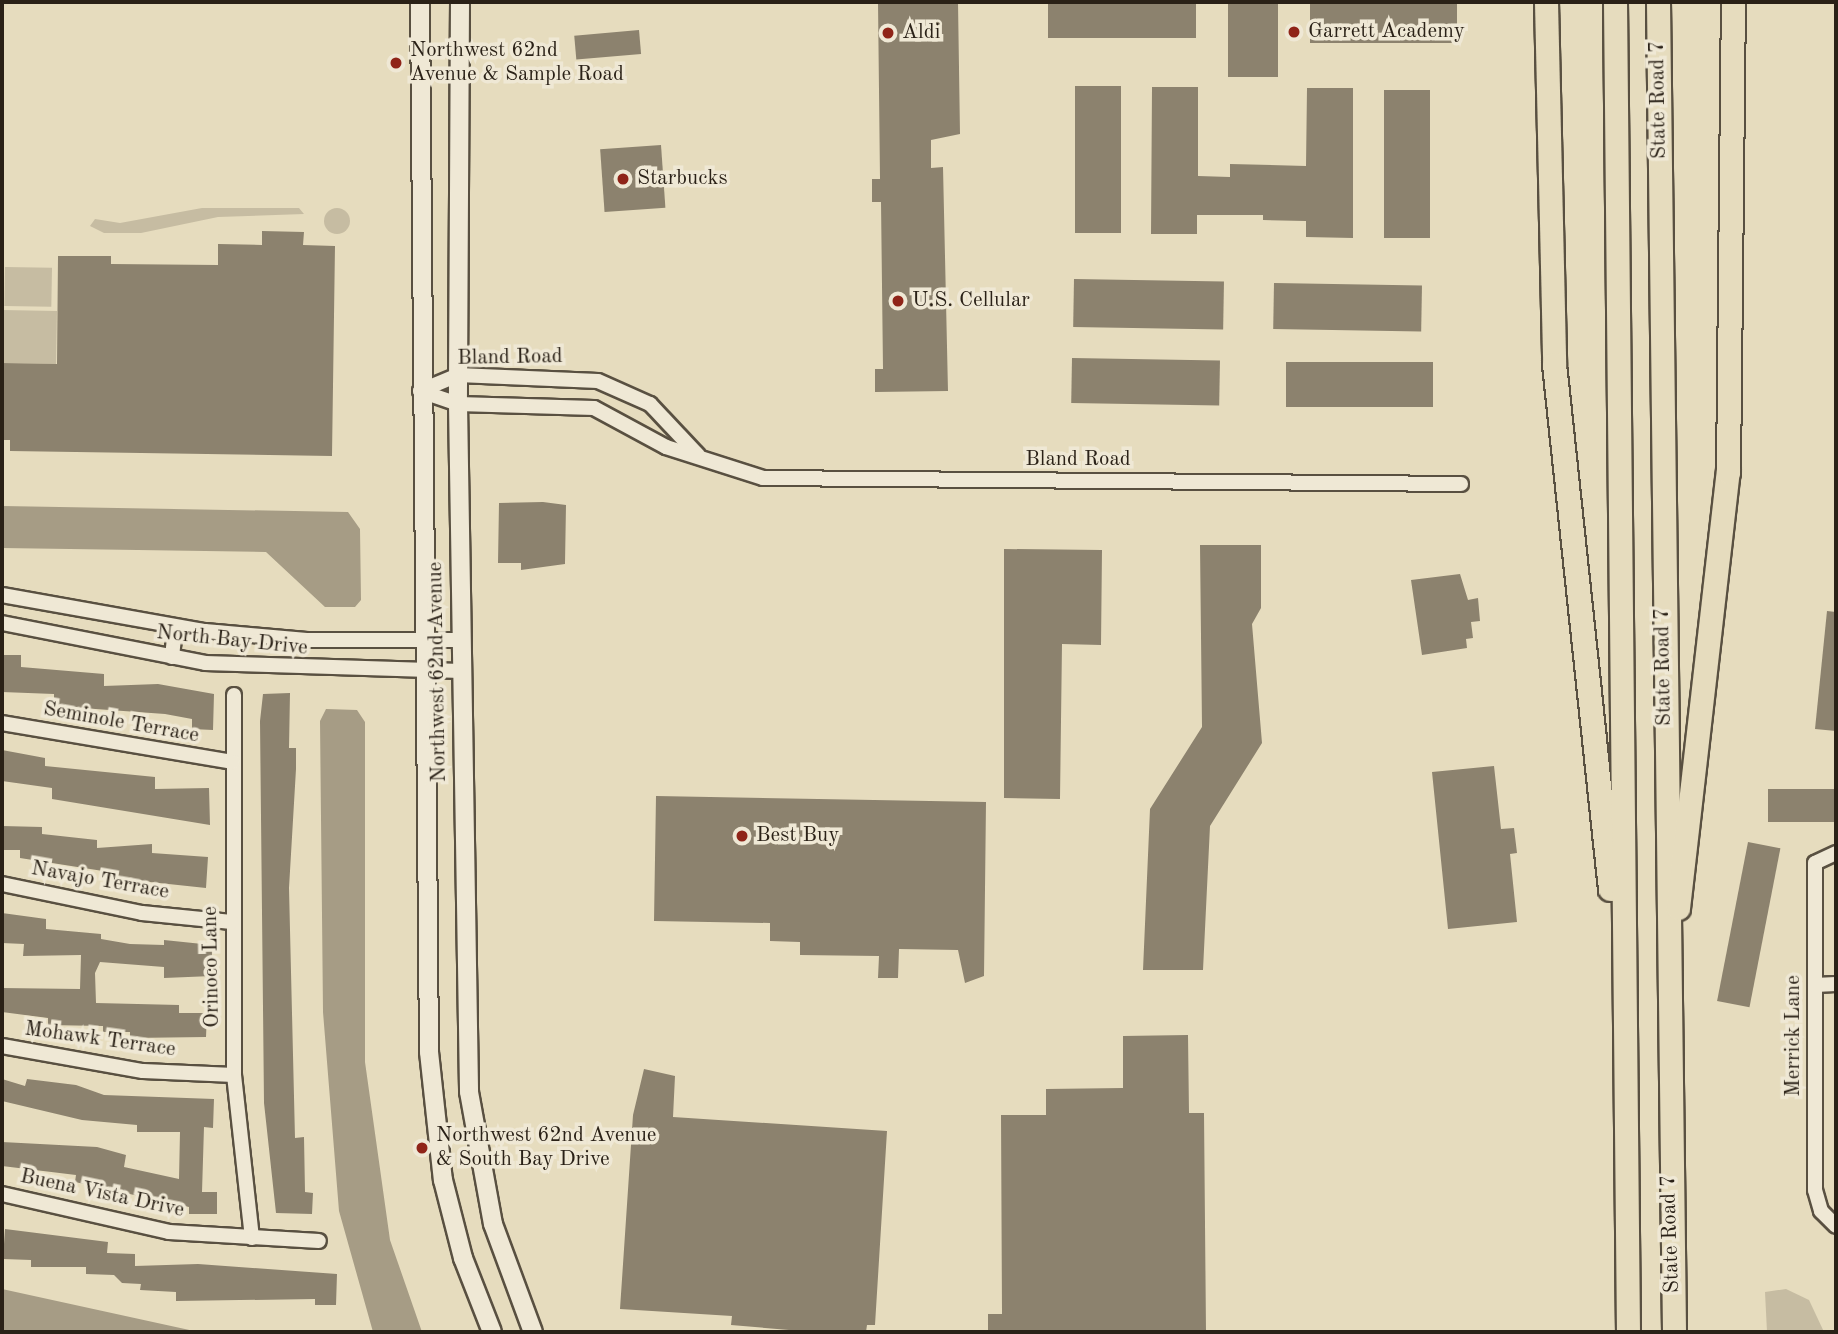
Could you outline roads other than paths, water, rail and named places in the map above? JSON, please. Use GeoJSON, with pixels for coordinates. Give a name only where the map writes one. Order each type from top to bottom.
{"type":"FeatureCollection","features":[{"type":"Feature","properties":{"kind":"main road"},"geometry":{"type":"LineString","coordinates":[[1546,2],[1554,364],[1565,506],[1624,1007]]}},
{"type":"Feature","properties":{"kind":"main road","name":"State Road 7"},"geometry":{"type":"LineString","coordinates":[[1615,2],[1628,1332]]}},
{"type":"Feature","properties":{"kind":"main road","name":"State Road 7"},"geometry":{"type":"LineString","coordinates":[[1658,2],[1667,994],[1674,1332]]}},
{"type":"Feature","properties":{"kind":"main road"},"geometry":{"type":"LineString","coordinates":[[1667,994],[1728,472],[1733,2]]}},
{"type":"Feature","properties":{"kind":"street","name":"Northwest 62nd Avenue"},"geometry":{"type":"LineString","coordinates":[[419,2],[420,391],[432,1100],[453,1220],[492,1332]]}},
{"type":"Feature","properties":{"kind":"street","name":"Northwest 62nd Avenue"},"geometry":{"type":"LineString","coordinates":[[460,2],[458,404],[469,1092],[493,1224],[533,1332]]}},
{"type":"Feature","properties":{"kind":"street","name":"Bland Road"},"geometry":{"type":"LineString","coordinates":[[420,391],[458,375],[574,378],[609,385],[650,404],[698,455]]}},
{"type":"Feature","properties":{"kind":"street","name":"Bland Road"},"geometry":{"type":"LineString","coordinates":[[420,391],[458,404],[594,408],[666,447],[698,455],[763,478],[1461,484]]}},
{"type":"Feature","properties":{"kind":"street","name":"North Bay Drive"},"geometry":{"type":"LineString","coordinates":[[2,595],[176,626],[307,640],[461,640]]}},
{"type":"Feature","properties":{"kind":"street","name":"North Bay Drive"},"geometry":{"type":"LineString","coordinates":[[2,623],[172,657],[310,671],[461,671]]}},
{"type":"Feature","properties":{"kind":"street"},"geometry":{"type":"LineString","coordinates":[[172,657],[176,626]]}},
{"type":"Feature","properties":{"kind":"street","name":"Orinoco Lane"},"geometry":{"type":"LineString","coordinates":[[234,695],[234,1075],[253,1238]]}},
{"type":"Feature","properties":{"kind":"street","name":"Seminole Terrace"},"geometry":{"type":"LineString","coordinates":[[2,723],[233,762]]}},
{"type":"Feature","properties":{"kind":"street","name":"Merrick Lane"},"geometry":{"type":"LineString","coordinates":[[1836,853],[1815,863],[1815,1190],[1821,1211],[1836,1226]]}},
{"type":"Feature","properties":{"kind":"street","name":"Navajo Terrace"},"geometry":{"type":"LineString","coordinates":[[2,884],[142,913],[232,922]]}},
{"type":"Feature","properties":{"kind":"street"},"geometry":{"type":"LineString","coordinates":[[1815,985],[1836,984]]}},
{"type":"Feature","properties":{"kind":"street","name":"Mohawk Terrace"},"geometry":{"type":"LineString","coordinates":[[2,1046],[143,1071],[234,1075]]}},
{"type":"Feature","properties":{"kind":"street","name":"Buena Vista Drive"},"geometry":{"type":"LineString","coordinates":[[2,1194],[169,1233],[319,1241]]}},
{"type":"Feature","properties":{"kind":"place","name":"Garrett Academy"},"geometry":{"type":"Point","coordinates":[1294,32]}},
{"type":"Feature","properties":{"kind":"place","name":"Aldi"},"geometry":{"type":"Point","coordinates":[888,33]}},
{"type":"Feature","properties":{"kind":"place","name":"Northwest 62nd Avenue & Sample Road"},"geometry":{"type":"Point","coordinates":[396,63]}},
{"type":"Feature","properties":{"kind":"place","name":"Starbucks"},"geometry":{"type":"Point","coordinates":[623,179]}},
{"type":"Feature","properties":{"kind":"place","name":"U.S. Cellular"},"geometry":{"type":"Point","coordinates":[898,301]}},
{"type":"Feature","properties":{"kind":"place","name":"Best Buy"},"geometry":{"type":"Point","coordinates":[742,836]}},
{"type":"Feature","properties":{"kind":"place","name":"Northwest 62nd Avenue & South Bay Drive"},"geometry":{"type":"Point","coordinates":[422,1148]}}]}
